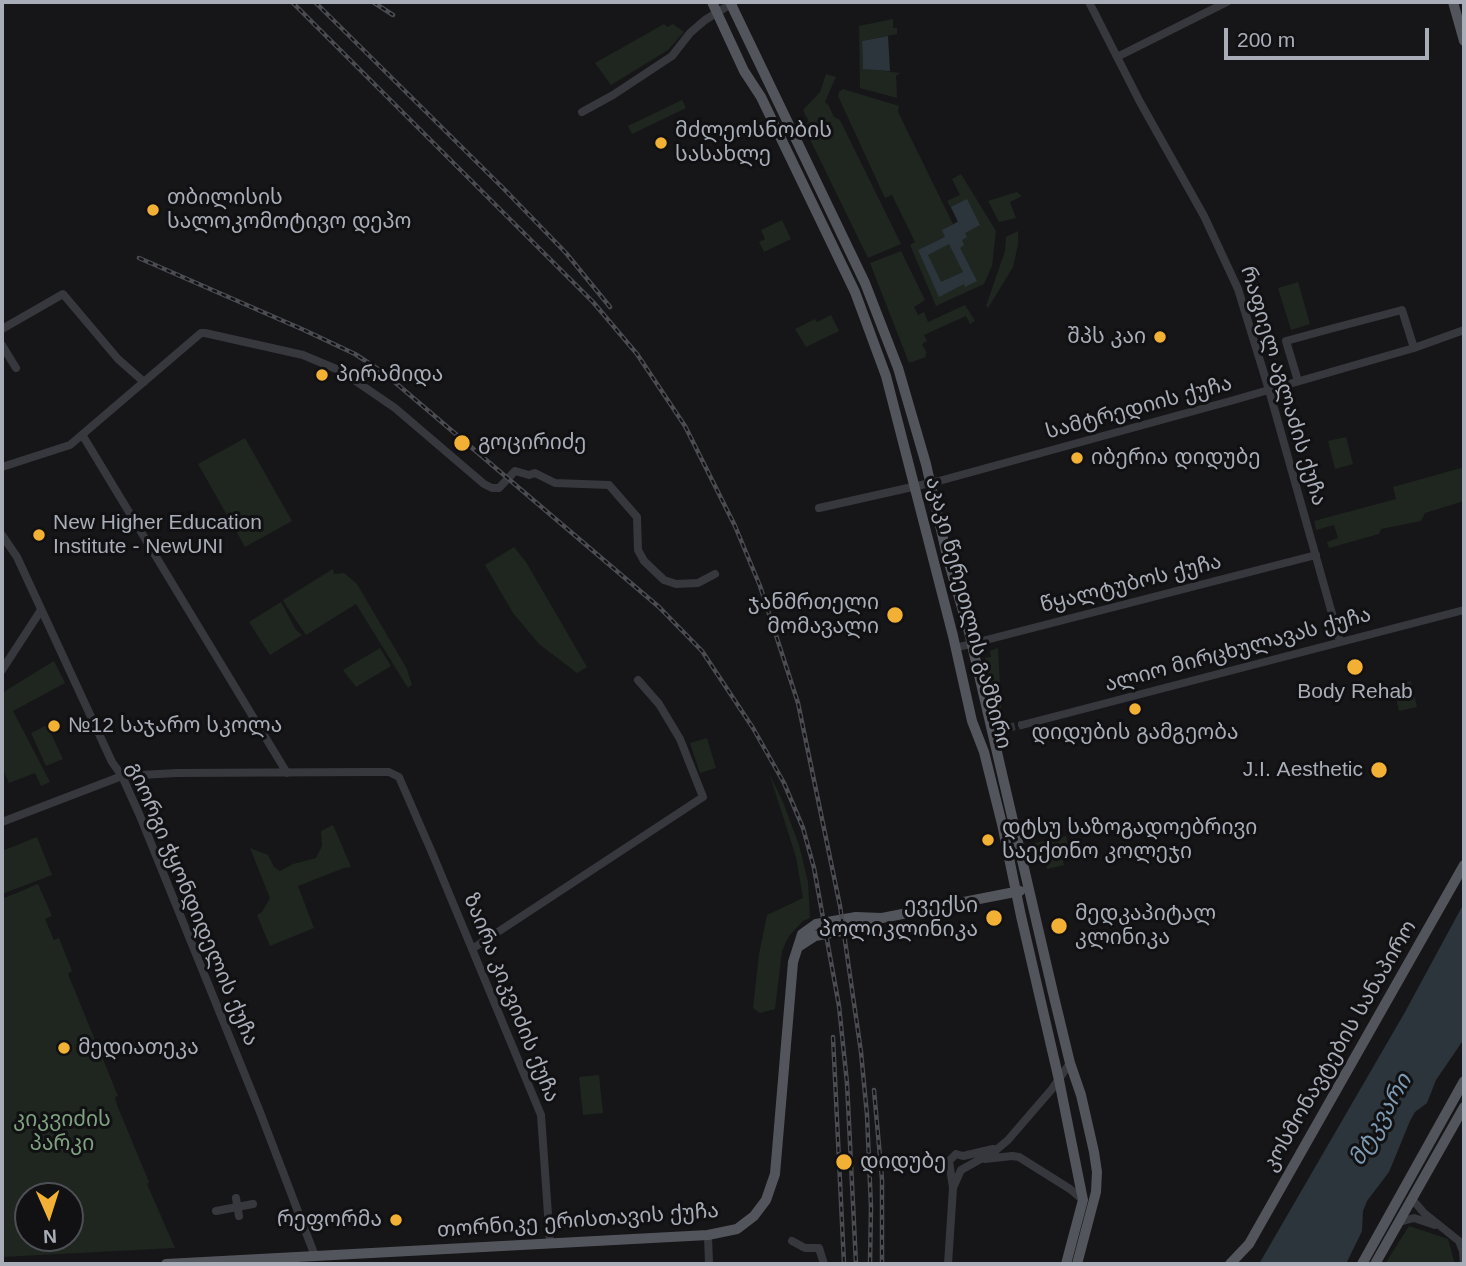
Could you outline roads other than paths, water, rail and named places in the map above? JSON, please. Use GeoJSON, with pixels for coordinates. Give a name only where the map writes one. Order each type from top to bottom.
{"type":"FeatureCollection","features":[{"type":"Feature","properties":{"kind":"main road","name":"აკაკი წერეთლის გამზირი"},"geometry":{"type":"LineString","coordinates":[[731,2],[873,301],[902,381],[930,483],[1070,1063],[1081,1095],[1097,1172],[1091,1216],[1077,1264]]}},
{"type":"Feature","properties":{"kind":"main road"},"geometry":{"type":"LineString","coordinates":[[1452,2],[1464,41]]}},
{"type":"Feature","properties":{"kind":"main road","name":"აკაკი წერეთლის გამზირი"},"geometry":{"type":"LineString","coordinates":[[714,6],[744,71],[761,97],[860,304],[886,376],[972,720],[984,752],[999,812],[1059,1080],[1083,1200],[1066,1264]]}},
{"type":"Feature","properties":{"kind":"main road","name":"კოსმონავტების სანაპირო"},"geometry":{"type":"LineString","coordinates":[[1242,1263],[1248,1245],[1464,865]]}},
{"type":"Feature","properties":{"kind":"main road","name":"თორნიკე ერისთავის ქუჩა"},"geometry":{"type":"LineString","coordinates":[[166,1264],[315,1256],[341,1259],[550,1243],[708,1235],[742,1227],[760,1209],[773,1182],[793,962],[803,934],[816,924],[856,917],[882,918],[1030,889]]}},
{"type":"Feature","properties":{"kind":"main road"},"geometry":{"type":"LineString","coordinates":[[1362,1264],[1464,1081]]}},
{"type":"Feature","properties":{"kind":"main road"},"geometry":{"type":"LineString","coordinates":[[1375,1264],[1464,1107]]}},
{"type":"Feature","properties":{"kind":"main road","name":"კოსმონავტების სანაპირო"},"geometry":{"type":"LineString","coordinates":[[1230,1264],[1248,1245]]}},
{"type":"Feature","properties":{"kind":"street"},"geometry":{"type":"LineString","coordinates":[[582,112],[672,56],[714,6],[731,2]]}},
{"type":"Feature","properties":{"kind":"street","name":"რაფიელ აგლაძის ქუჩა"},"geometry":{"type":"LineString","coordinates":[[1089,2],[1198,205],[1231,274],[1269,390],[1340,642]]}},
{"type":"Feature","properties":{"kind":"street"},"geometry":{"type":"LineString","coordinates":[[1117,57],[1227,2]]}},
{"type":"Feature","properties":{"kind":"street"},"geometry":{"type":"LineString","coordinates":[[2,330],[63,295],[118,359],[144,382]]}},
{"type":"Feature","properties":{"kind":"street"},"geometry":{"type":"LineString","coordinates":[[1298,381],[1286,341],[1330,328],[1402,310],[1414,348]]}},
{"type":"Feature","properties":{"kind":"street","name":"სამტრედიის ქუჩა"},"geometry":{"type":"LineString","coordinates":[[819,508],[915,487],[1269,390],[1414,348],[1464,330]]}},
{"type":"Feature","properties":{"kind":"street"},"geometry":{"type":"LineString","coordinates":[[2,467],[70,445],[201,333],[293,353],[341,371],[395,408],[492,488],[499,488],[515,471],[529,475],[535,473],[555,483],[609,485],[637,517],[638,550],[644,561],[664,580],[676,584],[698,583],[715,574]]}},
{"type":"Feature","properties":{"kind":"street"},"geometry":{"type":"LineString","coordinates":[[2,345],[16,368]]}},
{"type":"Feature","properties":{"kind":"street"},"geometry":{"type":"LineString","coordinates":[[83,436],[287,773]]}},
{"type":"Feature","properties":{"kind":"street","name":"გიორგი ჭყონდიდელის ქუჩა"},"geometry":{"type":"LineString","coordinates":[[2,535],[17,557],[122,776],[206,976],[315,1256]]}},
{"type":"Feature","properties":{"kind":"street","name":"წყალტუბოს ქუჩა"},"geometry":{"type":"LineString","coordinates":[[955,648],[1316,555]]}},
{"type":"Feature","properties":{"kind":"street"},"geometry":{"type":"LineString","coordinates":[[2,670],[41,610]]}},
{"type":"Feature","properties":{"kind":"street","name":"ალიო მირცხულავას ქუჩა"},"geometry":{"type":"LineString","coordinates":[[1021,725],[1464,610]]}},
{"type":"Feature","properties":{"kind":"street"},"geometry":{"type":"LineString","coordinates":[[472,949],[703,797],[680,739],[660,704],[638,680]]}},
{"type":"Feature","properties":{"kind":"street"},"geometry":{"type":"LineString","coordinates":[[992,731],[1007,728]]}},
{"type":"Feature","properties":{"kind":"street","name":"ზაირა კიკვიძის ქუჩა"},"geometry":{"type":"LineString","coordinates":[[287,773],[389,772],[399,777],[541,1115],[550,1243]]}},
{"type":"Feature","properties":{"kind":"street"},"geometry":{"type":"LineString","coordinates":[[2,822],[122,776],[287,773]]}},
{"type":"Feature","properties":{"kind":"street"},"geometry":{"type":"LineString","coordinates":[[1002,1145],[963,1156],[956,1154],[950,1157],[949,1164],[959,1169],[979,1161],[1002,1145],[1059,1080],[1070,1063]]}},
{"type":"Feature","properties":{"kind":"street"},"geometry":{"type":"LineString","coordinates":[[948,1264],[953,1188],[959,1169],[966,1161],[963,1156]]}},
{"type":"Feature","properties":{"kind":"street"},"geometry":{"type":"LineString","coordinates":[[979,1161],[1019,1157],[1083,1200]]}},
{"type":"Feature","properties":{"kind":"street"},"geometry":{"type":"LineString","coordinates":[[1412,1199],[1424,1213],[1459,1241],[1464,1264]]}},
{"type":"Feature","properties":{"kind":"street"},"geometry":{"type":"LineString","coordinates":[[216,1210],[253,1204]]}},
{"type":"Feature","properties":{"kind":"street"},"geometry":{"type":"LineString","coordinates":[[1399,1222],[1414,1218],[1444,1229]]}},
{"type":"Feature","properties":{"kind":"street"},"geometry":{"type":"LineString","coordinates":[[708,1235],[709,1264]]}},
{"type":"Feature","properties":{"kind":"street"},"geometry":{"type":"LineString","coordinates":[[792,1241],[805,1248],[819,1248],[824,1264]]}},
{"type":"Feature","properties":{"kind":"water"},"geometry":{"type":"Polygon","coordinates":[[[888,36],[890,71],[863,69],[862,41],[888,36]]]}},
{"type":"Feature","properties":{"kind":"water"},"geometry":{"type":"Polygon","coordinates":[[[967,199],[980,225],[965,233],[967,237],[962,240],[964,245],[960,248],[977,281],[965,287],[964,284],[939,297],[918,250],[945,237],[942,230],[958,222],[951,207],[967,199]],[[949,244],[928,255],[941,282],[963,272],[949,244]]]}},
{"type":"Feature","properties":{"kind":"water","name":"მტკვარი"},"geometry":{"type":"Polygon","coordinates":[[[1464,903],[1464,1039],[1436,1080],[1427,1103],[1415,1112],[1389,1172],[1367,1201],[1363,1211],[1362,1231],[1346,1264],[1259,1264],[1405,1012],[1464,903]]]}},
{"type":"Feature","properties":{"kind":"tunnel"},"geometry":{"type":"LineString","coordinates":[[1007,728],[1022,725]]}},
{"type":"Feature","properties":{"kind":"railway"},"geometry":{"type":"LineString","coordinates":[[292,2],[593,302],[637,354],[685,426],[735,526],[760,586],[798,703],[840,906],[861,1052],[867,1115],[871,1207],[870,1264]]}},
{"type":"Feature","properties":{"kind":"railway"},"geometry":{"type":"LineString","coordinates":[[315,2],[566,253],[610,307]]}},
{"type":"Feature","properties":{"kind":"railway"},"geometry":{"type":"LineString","coordinates":[[373,2],[393,15]]}},
{"type":"Feature","properties":{"kind":"railway"},"geometry":{"type":"LineString","coordinates":[[139,258],[304,330],[355,354],[384,373],[659,607],[702,651],[753,728],[784,783],[803,828],[814,868],[839,1006],[847,1083],[856,1264]]}},
{"type":"Feature","properties":{"kind":"railway"},"geometry":{"type":"LineString","coordinates":[[833,1037],[844,1264]]}},
{"type":"Feature","properties":{"kind":"railway"},"geometry":{"type":"LineString","coordinates":[[874,1090],[882,1179],[882,1264]]}},
{"type":"Feature","properties":{"kind":"place","name":"მძლეოსნობის სასახლე"},"geometry":{"type":"Point","coordinates":[661,143]}},
{"type":"Feature","properties":{"kind":"place","name":"თბილისის სალოკომოტივო დეპო"},"geometry":{"type":"Point","coordinates":[153,210]}},
{"type":"Feature","properties":{"kind":"place","name":"შპს კაი"},"geometry":{"type":"Point","coordinates":[1160,337]}},
{"type":"Feature","properties":{"kind":"place","name":"პირამიდა"},"geometry":{"type":"Point","coordinates":[322,375]}},
{"type":"Feature","properties":{"kind":"place","name":"გოცირიძე"},"geometry":{"type":"Point","coordinates":[462,443]}},
{"type":"Feature","properties":{"kind":"place","name":"იბერია დიდუბე"},"geometry":{"type":"Point","coordinates":[1077,458]}},
{"type":"Feature","properties":{"kind":"place","name":"New Higher Education Institute - NewUNI"},"geometry":{"type":"Point","coordinates":[39,535]}},
{"type":"Feature","properties":{"kind":"place","name":"ჯანმრთელი მომავალი"},"geometry":{"type":"Point","coordinates":[895,615]}},
{"type":"Feature","properties":{"kind":"place","name":"Body Rehab"},"geometry":{"type":"Point","coordinates":[1355,667]}},
{"type":"Feature","properties":{"kind":"place","name":"დიდუბის გამგეობა"},"geometry":{"type":"Point","coordinates":[1135,709]}},
{"type":"Feature","properties":{"kind":"place","name":"№12 საჯარო სკოლა"},"geometry":{"type":"Point","coordinates":[54,726]}},
{"type":"Feature","properties":{"kind":"place","name":"J.I. Aesthetic"},"geometry":{"type":"Point","coordinates":[1379,770]}},
{"type":"Feature","properties":{"kind":"place","name":"დტსუ საზოგადოებრივი საექთნო კოლეჯი"},"geometry":{"type":"Point","coordinates":[988,840]}},
{"type":"Feature","properties":{"kind":"place","name":"ევექსი პოლიკლინიკა"},"geometry":{"type":"Point","coordinates":[994,918]}},
{"type":"Feature","properties":{"kind":"place","name":"მედკაპიტალ კლინიკა"},"geometry":{"type":"Point","coordinates":[1059,926]}},
{"type":"Feature","properties":{"kind":"place","name":"მედიათეკა"},"geometry":{"type":"Point","coordinates":[64,1048]}},
{"type":"Feature","properties":{"kind":"place","name":"დიდუბე"},"geometry":{"type":"Point","coordinates":[844,1162]}},
{"type":"Feature","properties":{"kind":"place","name":"რეფორმა"},"geometry":{"type":"Point","coordinates":[396,1220]}},
{"type":"Feature","properties":{"kind":"park label","name":"კიკვიძის პარკი"},"geometry":{"type":"Point","coordinates":[62,1132]}}]}
